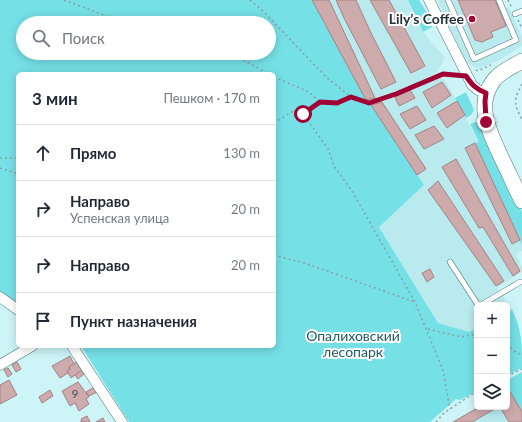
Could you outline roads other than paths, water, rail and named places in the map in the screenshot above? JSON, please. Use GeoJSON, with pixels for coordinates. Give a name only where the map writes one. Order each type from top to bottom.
{"type":"FeatureCollection","features":[{"type":"Feature","properties":{"kind":"street"},"geometry":{"type":"LineString","coordinates":[[429,0],[466,76],[478,90],[486,93]]}},
{"type":"Feature","properties":{"kind":"street"},"geometry":{"type":"LineString","coordinates":[[522,61],[504,71],[494,79],[486,93],[485,111],[488,129],[516,184],[522,201]]}},
{"type":"Feature","properties":{"kind":"street"},"geometry":{"type":"LineString","coordinates":[[0,297],[16,309]]}},
{"type":"Feature","properties":{"kind":"street"},"geometry":{"type":"LineString","coordinates":[[0,365],[29,348]]}},
{"type":"Feature","properties":{"kind":"street"},"geometry":{"type":"LineString","coordinates":[[73,348],[122,422]]}},
{"type":"Feature","properties":{"kind":"lane"},"geometry":{"type":"LineString","coordinates":[[448,0],[474,58],[516,40],[499,0]]}},
{"type":"Feature","properties":{"kind":"lane"},"geometry":{"type":"LineString","coordinates":[[515,14],[522,11]]}},
{"type":"Feature","properties":{"kind":"lane"},"geometry":{"type":"LineString","coordinates":[[450,262],[478,302]]}},
{"type":"Feature","properties":{"kind":"lane"},"geometry":{"type":"LineString","coordinates":[[485,302],[522,282]]}},
{"type":"Feature","properties":{"kind":"place","name":"Lily’s Coffee"},"geometry":{"type":"Point","coordinates":[472,19]}},
{"type":"Feature","properties":{"kind":"park label","name":"Опалиховский лесопарк"},"geometry":{"type":"Point","coordinates":[353,344]}}]}
